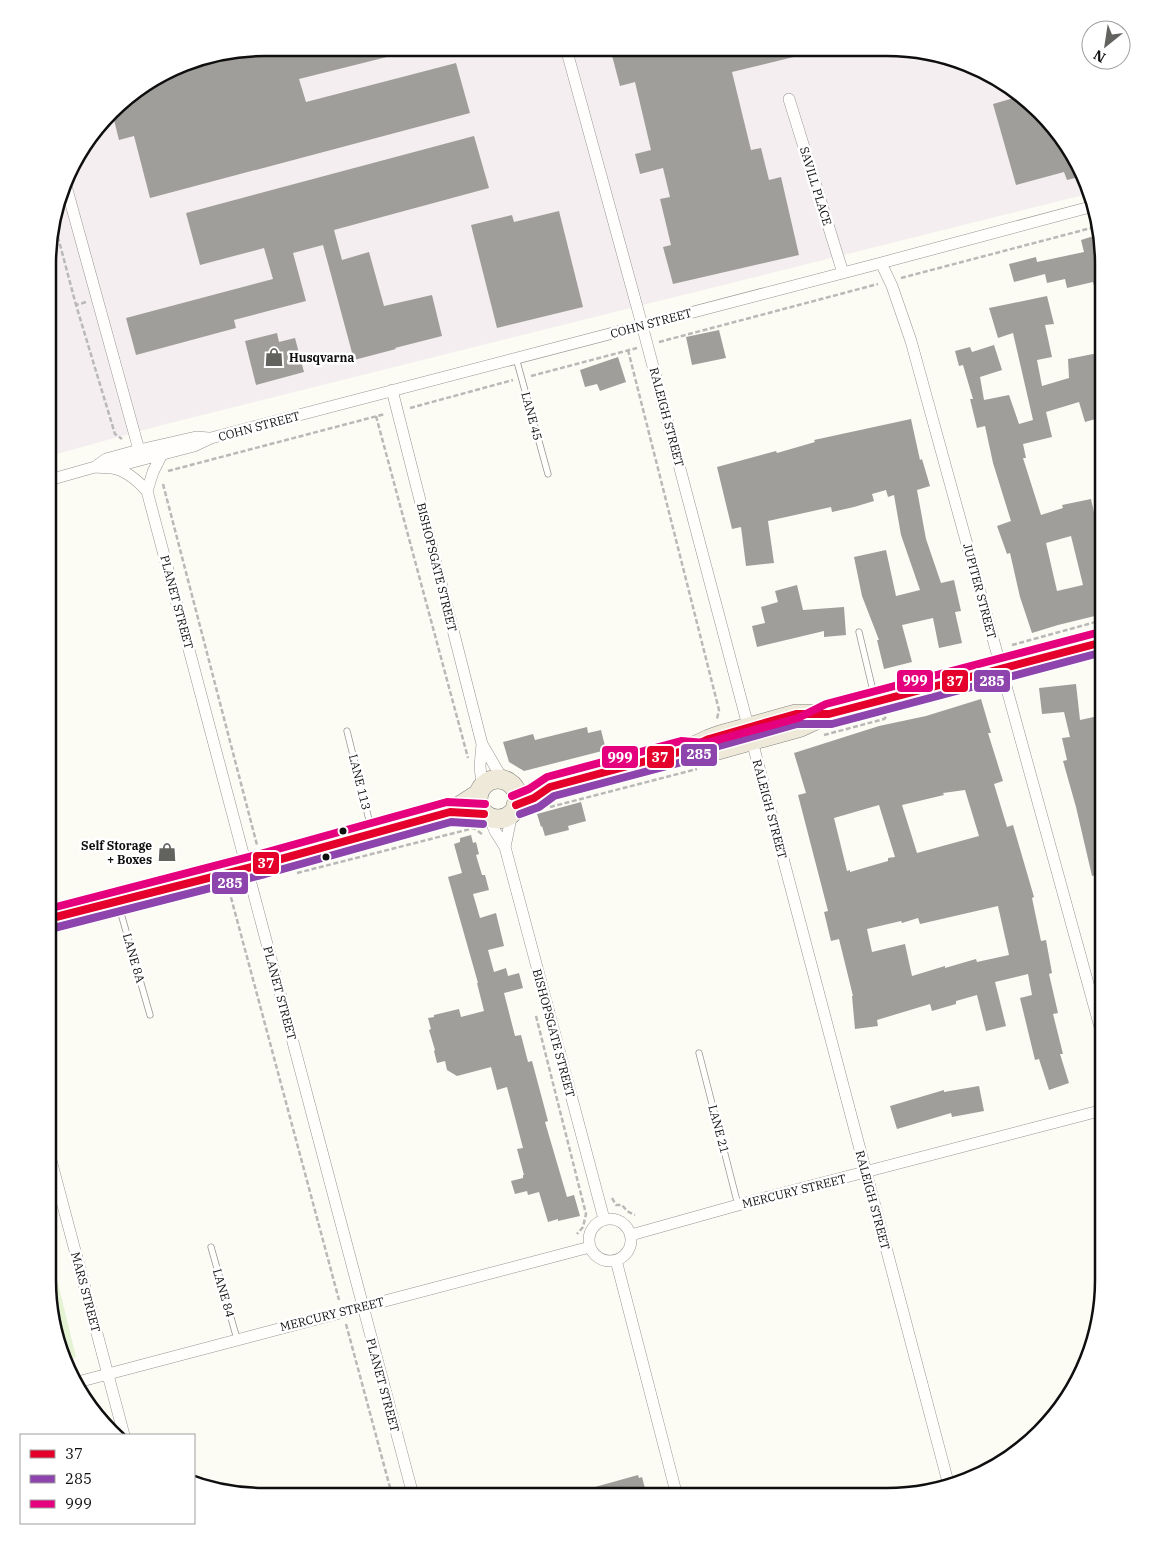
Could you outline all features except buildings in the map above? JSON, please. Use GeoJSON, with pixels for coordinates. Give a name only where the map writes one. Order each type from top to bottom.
{"type":"FeatureCollection","features":[{"type":"Feature","properties":{"kind":"main road"},"geometry":{"type":"LineString","coordinates":[[450,812],[501,819],[511,796],[531,785],[550,787],[683,751],[709,739],[801,727],[829,714],[1095,644]]}},
{"type":"Feature","properties":{"kind":"main road"},"geometry":{"type":"LineString","coordinates":[[56,917],[450,812],[491,780],[511,796]]}},
{"type":"Feature","properties":{"kind":"main road"},"geometry":{"type":"LineString","coordinates":[[480,790],[478,803],[487,816]]}},
{"type":"Feature","properties":{"kind":"street","name":"RALEIGH STREET"},"geometry":{"type":"LineString","coordinates":[[568,56],[648,345],[947,1479]]}},
{"type":"Feature","properties":{"kind":"street","name":"SAVILL PLACE"},"geometry":{"type":"LineString","coordinates":[[788,99],[843,273]]}},
{"type":"Feature","properties":{"kind":"street"},"geometry":{"type":"LineString","coordinates":[[68,194],[138,450]]}},
{"type":"Feature","properties":{"kind":"street","name":"COHN STREET"},"geometry":{"type":"LineString","coordinates":[[56,478],[95,467],[110,468],[194,446],[210,438],[882,264],[1087,208]]}},
{"type":"Feature","properties":{"kind":"street","name":"JUPITER STREET"},"geometry":{"type":"LineString","coordinates":[[882,264],[912,341],[1095,1009]]}},
{"type":"Feature","properties":{"kind":"street","name":"BISHOPSGATE STREET"},"geometry":{"type":"LineString","coordinates":[[392,390],[482,744],[511,796],[505,847]]}},
{"type":"Feature","properties":{"kind":"street","name":"COHN STREET"},"geometry":{"type":"LineString","coordinates":[[95,467],[106,459],[138,450],[196,437],[210,438]]}},
{"type":"Feature","properties":{"kind":"street"},"geometry":{"type":"LineString","coordinates":[[110,468],[122,471],[148,489],[153,472],[162,454]]}},
{"type":"Feature","properties":{"kind":"street","name":"PLANET STREET"},"geometry":{"type":"LineString","coordinates":[[148,489],[411,1488]]}},
{"type":"Feature","properties":{"kind":"street","name":"BISHOPSGATE STREET"},"geometry":{"type":"LineString","coordinates":[[480,790],[482,744]]}},
{"type":"Feature","properties":{"kind":"street","name":"BISHOPSGATE STREET"},"geometry":{"type":"LineString","coordinates":[[487,816],[505,847],[604,1219]]}},
{"type":"Feature","properties":{"kind":"street","name":"MERCURY STREET"},"geometry":{"type":"LineString","coordinates":[[631,1235],[738,1205],[1095,1112]]}},
{"type":"Feature","properties":{"kind":"street","name":"MARS STREET"},"geometry":{"type":"LineString","coordinates":[[56,1179],[123,1433]]}},
{"type":"Feature","properties":{"kind":"street"},"geometry":{"type":"LineString","coordinates":[[604,1219],[618,1220],[628,1229],[631,1235],[632,1242],[626,1253],[616,1260],[603,1260],[590,1247],[590,1233],[598,1222],[604,1219]]}},
{"type":"Feature","properties":{"kind":"street","name":"MERCURY STREET"},"geometry":{"type":"LineString","coordinates":[[82,1381],[590,1247]]}},
{"type":"Feature","properties":{"kind":"street"},"geometry":{"type":"LineString","coordinates":[[616,1260],[675,1488]]}},
{"type":"Feature","properties":{"kind":"lane","name":"LANE 45"},"geometry":{"type":"LineString","coordinates":[[516,358],[548,474]]}},
{"type":"Feature","properties":{"kind":"lane"},"geometry":{"type":"LineString","coordinates":[[858,632],[876,701]]}},
{"type":"Feature","properties":{"kind":"lane","name":"LANE 113"},"geometry":{"type":"LineString","coordinates":[[347,731],[373,834]]}},
{"type":"Feature","properties":{"kind":"lane","name":"LANE 8A"},"geometry":{"type":"LineString","coordinates":[[117,901],[150,1015]]}},
{"type":"Feature","properties":{"kind":"lane","name":"LANE 21"},"geometry":{"type":"LineString","coordinates":[[699,1053],[738,1205]]}},
{"type":"Feature","properties":{"kind":"lane","name":"LANE 84"},"geometry":{"type":"LineString","coordinates":[[211,1247],[237,1339]]}},
{"type":"Feature","properties":{"kind":"path"},"geometry":{"type":"LineString","coordinates":[[148,489],[165,472],[1092,228]]}},
{"type":"Feature","properties":{"kind":"path"},"geometry":{"type":"LineString","coordinates":[[58,237],[76,305]]}},
{"type":"Feature","properties":{"kind":"path"},"geometry":{"type":"LineString","coordinates":[[628,350],[719,710],[716,722]]}},
{"type":"Feature","properties":{"kind":"path"},"geometry":{"type":"LineString","coordinates":[[376,416],[469,762]]}},
{"type":"Feature","properties":{"kind":"path"},"geometry":{"type":"LineString","coordinates":[[161,478],[257,844]]}},
{"type":"Feature","properties":{"kind":"path"},"geometry":{"type":"LineString","coordinates":[[1012,645],[1095,622]]}},
{"type":"Feature","properties":{"kind":"path"},"geometry":{"type":"LineString","coordinates":[[545,808],[698,769]]}},
{"type":"Feature","properties":{"kind":"path"},"geometry":{"type":"LineString","coordinates":[[295,874],[474,828],[486,837]]}},
{"type":"Feature","properties":{"kind":"path"},"geometry":{"type":"LineString","coordinates":[[228,888],[339,1300]]}},
{"type":"Feature","properties":{"kind":"path"},"geometry":{"type":"LineString","coordinates":[[535,1012],[586,1214],[583,1227],[577,1234]]}},
{"type":"Feature","properties":{"kind":"path"},"geometry":{"type":"LineString","coordinates":[[616,1205],[622,1205],[627,1211],[635,1215]]}},
{"type":"Feature","properties":{"kind":"path"},"geometry":{"type":"LineString","coordinates":[[346,1324],[390,1488]]}},
{"type":"Feature","properties":{"kind":"shaded area"},"geometry":{"type":"Polygon","coordinates":[[[264,56],[887,56],[928,60],[954,67],[991,84],[1024,108],[1043,127],[1060,149],[1083,195],[162,425],[56,454],[56,264],[58,237],[63,210],[72,184],[84,160],[108,127],[127,108],[160,84],[184,72],[210,63],[264,56]]]}},
{"type":"Feature","properties":{"kind":"green space"},"geometry":{"type":"Polygon","coordinates":[[[56,1275],[76,1357],[71,1358],[63,1334],[58,1307],[56,1275]]]}},
{"type":"Feature","properties":{"kind":"transit line","name":"999"},"geometry":{"type":"LineString","coordinates":[[512,796],[529,789],[547,777],[681,741],[706,743],[798,718],[826,704],[1095,633]]}},
{"type":"Feature","properties":{"kind":"transit line","name":"37"},"geometry":{"type":"LineString","coordinates":[[516,805],[534,798],[550,787],[683,751],[709,739],[796,714],[829,714],[1095,644]]}},
{"type":"Feature","properties":{"kind":"transit line","name":"285"},"geometry":{"type":"LineString","coordinates":[[520,814],[539,807],[554,796],[686,761],[712,748],[797,724],[832,724],[1095,654]]}},
{"type":"Feature","properties":{"kind":"transit line","name":"999"},"geometry":{"type":"LineString","coordinates":[[56,907],[260,854],[447,802],[485,804]]}},
{"type":"Feature","properties":{"kind":"transit line","name":"37"},"geometry":{"type":"LineString","coordinates":[[56,917],[263,864],[450,812],[484,814]]}},
{"type":"Feature","properties":{"kind":"transit line","name":"285"},"geometry":{"type":"LineString","coordinates":[[56,927],[265,874],[451,822],[483,824]]}},
{"type":"Feature","properties":{"kind":"place","name":"Husqvarna"},"geometry":{"type":"Point","coordinates":[274,357]}},
{"type":"Feature","properties":{"kind":"place","name":"Self Storage + Boxes"},"geometry":{"type":"Point","coordinates":[167,852]}}]}
